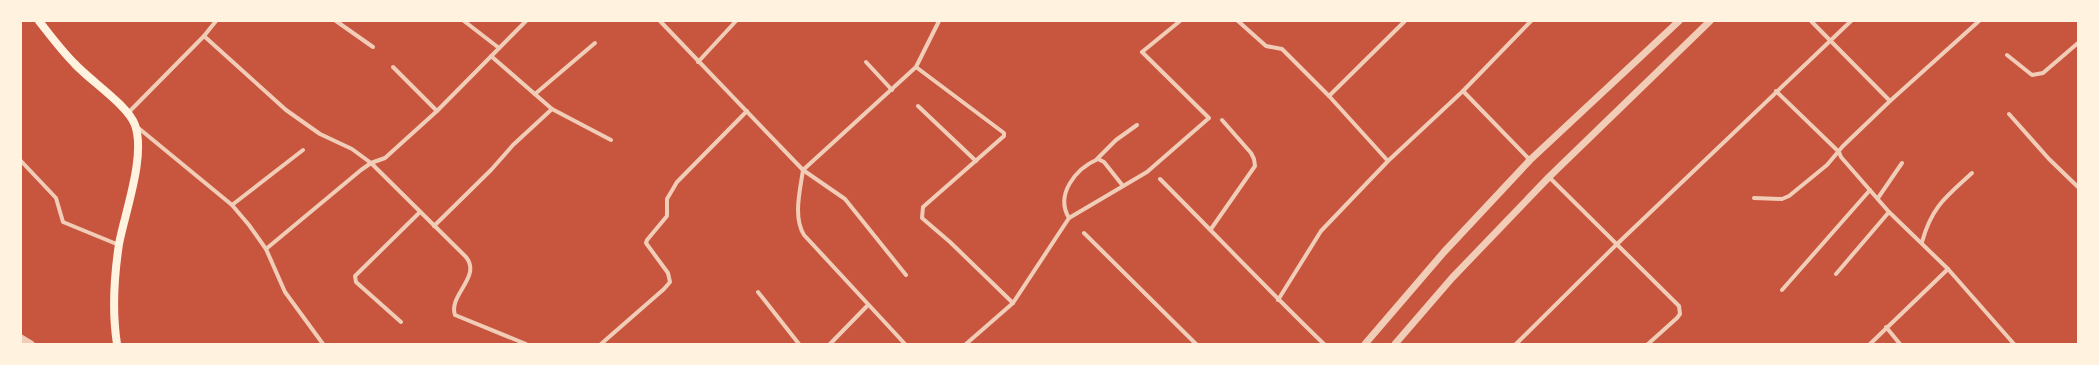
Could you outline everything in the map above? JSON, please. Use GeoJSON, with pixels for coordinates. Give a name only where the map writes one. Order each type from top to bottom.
{"type":"FeatureCollection","features":[{"type":"Feature","properties":{"kind":"main road"},"geometry":{"type":"LineString","coordinates":[[39,21],[74,64],[128,113],[135,125],[138,148],[133,184],[119,245],[114,293],[117,344]]}},
{"type":"Feature","properties":{"kind":"street"},"geometry":{"type":"LineString","coordinates":[[128,113],[204,36],[216,21]]}},
{"type":"Feature","properties":{"kind":"street"},"geometry":{"type":"LineString","coordinates":[[336,21],[373,47]]}},
{"type":"Feature","properties":{"kind":"street"},"geometry":{"type":"LineString","coordinates":[[464,21],[499,48]]}},
{"type":"Feature","properties":{"kind":"street"},"geometry":{"type":"LineString","coordinates":[[266,248],[371,163],[385,158],[437,111],[526,21]]}},
{"type":"Feature","properties":{"kind":"street"},"geometry":{"type":"LineString","coordinates":[[660,21],[803,170],[845,199],[906,275]]}},
{"type":"Feature","properties":{"kind":"street"},"geometry":{"type":"LineString","coordinates":[[698,62],[736,21]]}},
{"type":"Feature","properties":{"kind":"street"},"geometry":{"type":"LineString","coordinates":[[905,344],[804,235],[799,227],[798,218],[803,170],[916,67],[939,21]]}},
{"type":"Feature","properties":{"kind":"street"},"geometry":{"type":"LineString","coordinates":[[966,344],[1013,303],[1069,218],[1147,172],[1209,118],[1142,52],[1180,21]]}},
{"type":"Feature","properties":{"kind":"street"},"geometry":{"type":"LineString","coordinates":[[1238,21],[1266,46],[1282,49],[1329,96],[1388,161]]}},
{"type":"Feature","properties":{"kind":"street"},"geometry":{"type":"LineString","coordinates":[[1329,96],[1405,21]]}},
{"type":"Feature","properties":{"kind":"street"},"geometry":{"type":"LineString","coordinates":[[1278,300],[1321,231],[1388,161],[1464,91],[1526,23],[1531,21]]}},
{"type":"Feature","properties":{"kind":"street"},"geometry":{"type":"LineString","coordinates":[[1365,344],[1444,252],[1530,160],[1679,21]]}},
{"type":"Feature","properties":{"kind":"street"},"geometry":{"type":"LineString","coordinates":[[1395,344],[1452,278],[1549,177],[1710,21]]}},
{"type":"Feature","properties":{"kind":"street"},"geometry":{"type":"LineString","coordinates":[[1811,21],[1890,101]]}},
{"type":"Feature","properties":{"kind":"street"},"geometry":{"type":"LineString","coordinates":[[1516,344],[1616,244],[1851,21]]}},
{"type":"Feature","properties":{"kind":"street"},"geometry":{"type":"LineString","coordinates":[[1754,198],[1782,199],[1789,196],[1827,164],[1890,101],[1979,21]]}},
{"type":"Feature","properties":{"kind":"street"},"geometry":{"type":"LineString","coordinates":[[204,36],[286,110],[320,134],[352,149],[371,163],[471,263],[471,271],[453,308],[455,315],[526,344]]}},
{"type":"Feature","properties":{"kind":"street"},"geometry":{"type":"LineString","coordinates":[[535,94],[595,43]]}},
{"type":"Feature","properties":{"kind":"street"},"geometry":{"type":"LineString","coordinates":[[2007,55],[2032,76],[2043,73],[2078,43]]}},
{"type":"Feature","properties":{"kind":"street"},"geometry":{"type":"LineString","coordinates":[[491,56],[552,109],[611,140]]}},
{"type":"Feature","properties":{"kind":"street"},"geometry":{"type":"LineString","coordinates":[[866,62],[892,90]]}},
{"type":"Feature","properties":{"kind":"street"},"geometry":{"type":"LineString","coordinates":[[393,67],[437,111]]}},
{"type":"Feature","properties":{"kind":"street"},"geometry":{"type":"LineString","coordinates":[[916,67],[1003,131],[1004,136],[923,207],[922,218],[950,242],[1013,303]]}},
{"type":"Feature","properties":{"kind":"street"},"geometry":{"type":"LineString","coordinates":[[1464,91],[1530,160]]}},
{"type":"Feature","properties":{"kind":"street"},"geometry":{"type":"LineString","coordinates":[[1776,92],[1839,152],[1890,212],[1948,269],[2014,344]]}},
{"type":"Feature","properties":{"kind":"street"},"geometry":{"type":"LineString","coordinates":[[918,106],[976,161]]}},
{"type":"Feature","properties":{"kind":"street"},"geometry":{"type":"LineString","coordinates":[[434,226],[491,170],[513,145],[552,109]]}},
{"type":"Feature","properties":{"kind":"street"},"geometry":{"type":"LineString","coordinates":[[601,344],[670,282],[668,273],[646,243],[647,240],[667,216],[667,199],[677,182],[747,111]]}},
{"type":"Feature","properties":{"kind":"street"},"geometry":{"type":"LineString","coordinates":[[2009,114],[2049,159],[2078,187]]}},
{"type":"Feature","properties":{"kind":"street"},"geometry":{"type":"LineString","coordinates":[[1211,229],[1255,166],[1251,153],[1222,120]]}},
{"type":"Feature","properties":{"kind":"street"},"geometry":{"type":"LineString","coordinates":[[1069,218],[1064,206],[1064,193],[1070,183],[1116,140],[1137,124]]}},
{"type":"Feature","properties":{"kind":"street"},"geometry":{"type":"LineString","coordinates":[[135,125],[232,206],[266,248],[285,292],[323,344]]}},
{"type":"Feature","properties":{"kind":"street"},"geometry":{"type":"LineString","coordinates":[[232,206],[303,150]]}},
{"type":"Feature","properties":{"kind":"street"},"geometry":{"type":"LineString","coordinates":[[1097,159],[1104,162],[1123,186]]}},
{"type":"Feature","properties":{"kind":"street"},"geometry":{"type":"LineString","coordinates":[[21,161],[56,198],[63,222],[119,245]]}},
{"type":"Feature","properties":{"kind":"street"},"geometry":{"type":"LineString","coordinates":[[1878,198],[1902,163]]}},
{"type":"Feature","properties":{"kind":"street"},"geometry":{"type":"LineString","coordinates":[[1922,242],[1927,222],[1938,205],[1972,173]]}},
{"type":"Feature","properties":{"kind":"street"},"geometry":{"type":"LineString","coordinates":[[1549,177],[1679,306],[1680,310],[1677,318],[1648,344]]}},
{"type":"Feature","properties":{"kind":"street"},"geometry":{"type":"LineString","coordinates":[[1160,179],[1211,229],[1278,300],[1324,344]]}},
{"type":"Feature","properties":{"kind":"street"},"geometry":{"type":"LineString","coordinates":[[1782,290],[1870,190]]}},
{"type":"Feature","properties":{"kind":"street"},"geometry":{"type":"LineString","coordinates":[[402,322],[356,282],[355,276],[420,212]]}},
{"type":"Feature","properties":{"kind":"street"},"geometry":{"type":"LineString","coordinates":[[1836,274],[1890,212]]}},
{"type":"Feature","properties":{"kind":"street"},"geometry":{"type":"LineString","coordinates":[[1084,233],[1196,344]]}},
{"type":"Feature","properties":{"kind":"street"},"geometry":{"type":"LineString","coordinates":[[1870,344],[1948,269]]}},
{"type":"Feature","properties":{"kind":"street"},"geometry":{"type":"LineString","coordinates":[[758,292],[799,344]]}},
{"type":"Feature","properties":{"kind":"street"},"geometry":{"type":"LineString","coordinates":[[830,344],[868,305]]}},
{"type":"Feature","properties":{"kind":"street"},"geometry":{"type":"LineString","coordinates":[[1886,327],[1900,344]]}},
{"type":"Feature","properties":{"kind":"street"},"geometry":{"type":"LineString","coordinates":[[21,338],[31,344]]}}]}
